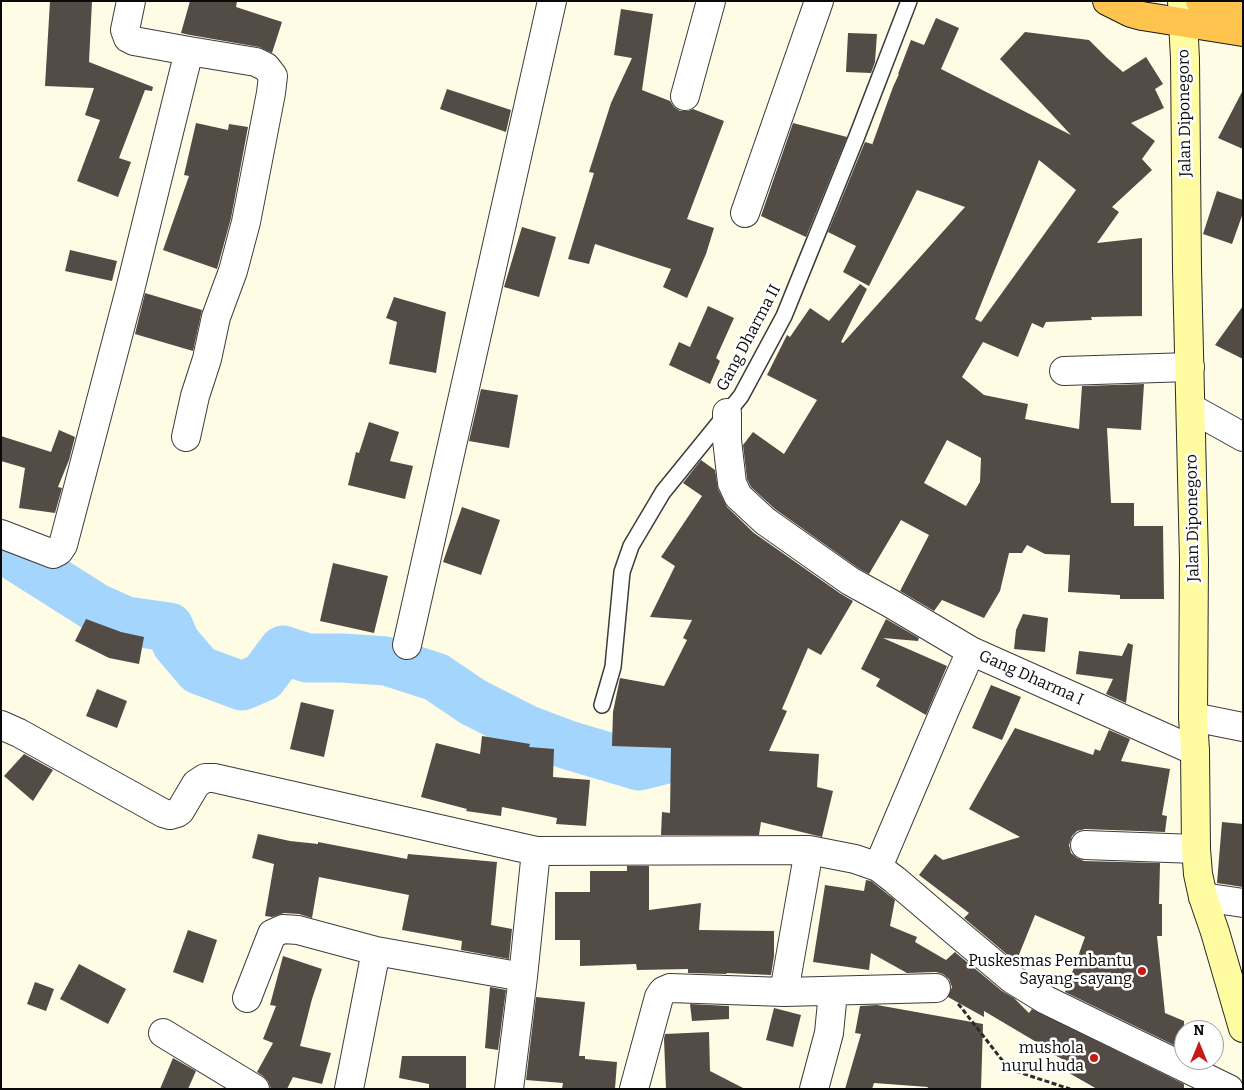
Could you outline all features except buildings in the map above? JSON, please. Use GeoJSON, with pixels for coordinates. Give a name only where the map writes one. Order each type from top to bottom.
{"type":"FeatureCollection","features":[{"type":"Feature","properties":{"kind":"highway"},"geometry":{"type":"LineString","coordinates":[[1107,1],[1131,13],[1182,12],[1243,32]]}},
{"type":"Feature","properties":{"kind":"highway"},"geometry":{"type":"LineString","coordinates":[[1200,1],[1243,8]]}},
{"type":"Feature","properties":{"kind":"main road","name":"Jalan Diponegoro"},"geometry":{"type":"LineString","coordinates":[[1182,12],[1185,59],[1187,269],[1192,408],[1194,560],[1193,717],[1196,850],[1198,874],[1203,896],[1243,1028]]}},
{"type":"Feature","properties":{"kind":"street"},"geometry":{"type":"LineString","coordinates":[[131,1],[125,30],[128,38],[134,41],[256,62],[266,67],[273,76],[246,222],[233,271],[216,317],[186,437]]}},
{"type":"Feature","properties":{"kind":"street"},"geometry":{"type":"LineString","coordinates":[[407,645],[552,1]]}},
{"type":"Feature","properties":{"kind":"street"},"geometry":{"type":"LineString","coordinates":[[685,96],[711,1]]}},
{"type":"Feature","properties":{"kind":"street"},"geometry":{"type":"LineString","coordinates":[[745,213],[819,1]]}},
{"type":"Feature","properties":{"kind":"street"},"geometry":{"type":"LineString","coordinates":[[1,534],[53,554],[59,551],[63,545],[130,290],[189,51]]}},
{"type":"Feature","properties":{"kind":"street"},"geometry":{"type":"LineString","coordinates":[[1064,371],[1190,367]]}},
{"type":"Feature","properties":{"kind":"street"},"geometry":{"type":"LineString","coordinates":[[1192,408],[1243,436]]}},
{"type":"Feature","properties":{"kind":"street"},"geometry":{"type":"LineString","coordinates":[[727,413],[727,440],[732,482],[738,496],[765,521],[850,581],[971,652]]}},
{"type":"Feature","properties":{"kind":"street","name":"Gang Dharma I"},"geometry":{"type":"LineString","coordinates":[[878,867],[971,652],[1195,751]]}},
{"type":"Feature","properties":{"kind":"street"},"geometry":{"type":"LineString","coordinates":[[1193,717],[1243,727]]}},
{"type":"Feature","properties":{"kind":"street"},"geometry":{"type":"LineString","coordinates":[[1,725],[19,733],[164,813],[170,814],[177,813],[180,810],[196,784],[204,778],[214,778],[536,851],[809,850],[855,859],[878,867],[1012,979],[1046,1000],[1229,1089]]}},
{"type":"Feature","properties":{"kind":"street"},"geometry":{"type":"LineString","coordinates":[[1085,845],[1196,850]]}},
{"type":"Feature","properties":{"kind":"street"},"geometry":{"type":"LineString","coordinates":[[784,992],[809,850]]}},
{"type":"Feature","properties":{"kind":"street"},"geometry":{"type":"LineString","coordinates":[[509,1089],[536,851]]}},
{"type":"Feature","properties":{"kind":"street"},"geometry":{"type":"LineString","coordinates":[[1203,896],[1243,903]]}},
{"type":"Feature","properties":{"kind":"street"},"geometry":{"type":"LineString","coordinates":[[247,998],[272,934],[284,929],[298,930],[376,951],[523,977]]}},
{"type":"Feature","properties":{"kind":"street"},"geometry":{"type":"LineString","coordinates":[[349,1089],[376,951]]}},
{"type":"Feature","properties":{"kind":"street"},"geometry":{"type":"LineString","coordinates":[[634,1089],[659,997],[663,991],[670,988],[784,992],[936,988]]}},
{"type":"Feature","properties":{"kind":"street"},"geometry":{"type":"LineString","coordinates":[[814,1089],[829,1033],[833,992]]}},
{"type":"Feature","properties":{"kind":"street"},"geometry":{"type":"LineString","coordinates":[[163,1033],[255,1089]]}},
{"type":"Feature","properties":{"kind":"lane","name":"Gang Dharma II"},"geometry":{"type":"LineString","coordinates":[[602,705],[613,667],[622,572],[631,546],[663,492],[741,396],[784,316],[857,136],[908,1]]}},
{"type":"Feature","properties":{"kind":"path"},"geometry":{"type":"LineString","coordinates":[[936,988],[960,1006],[1009,1069],[1070,1089]]}},
{"type":"Feature","properties":{"kind":"waterway"},"geometry":{"type":"LineString","coordinates":[[1,546],[95,607],[126,621],[169,627],[176,643],[199,670],[242,686],[263,677],[283,650],[307,658],[386,661],[436,677],[473,702],[528,730],[568,745],[639,766],[663,760]]}},
{"type":"Feature","properties":{"kind":"place","name":"Puskesmas Pembantu Sayang-sayang"},"geometry":{"type":"Point","coordinates":[1142,971]}},
{"type":"Feature","properties":{"kind":"place","name":"mushola nurul huda"},"geometry":{"type":"Point","coordinates":[1094,1058]}}]}
